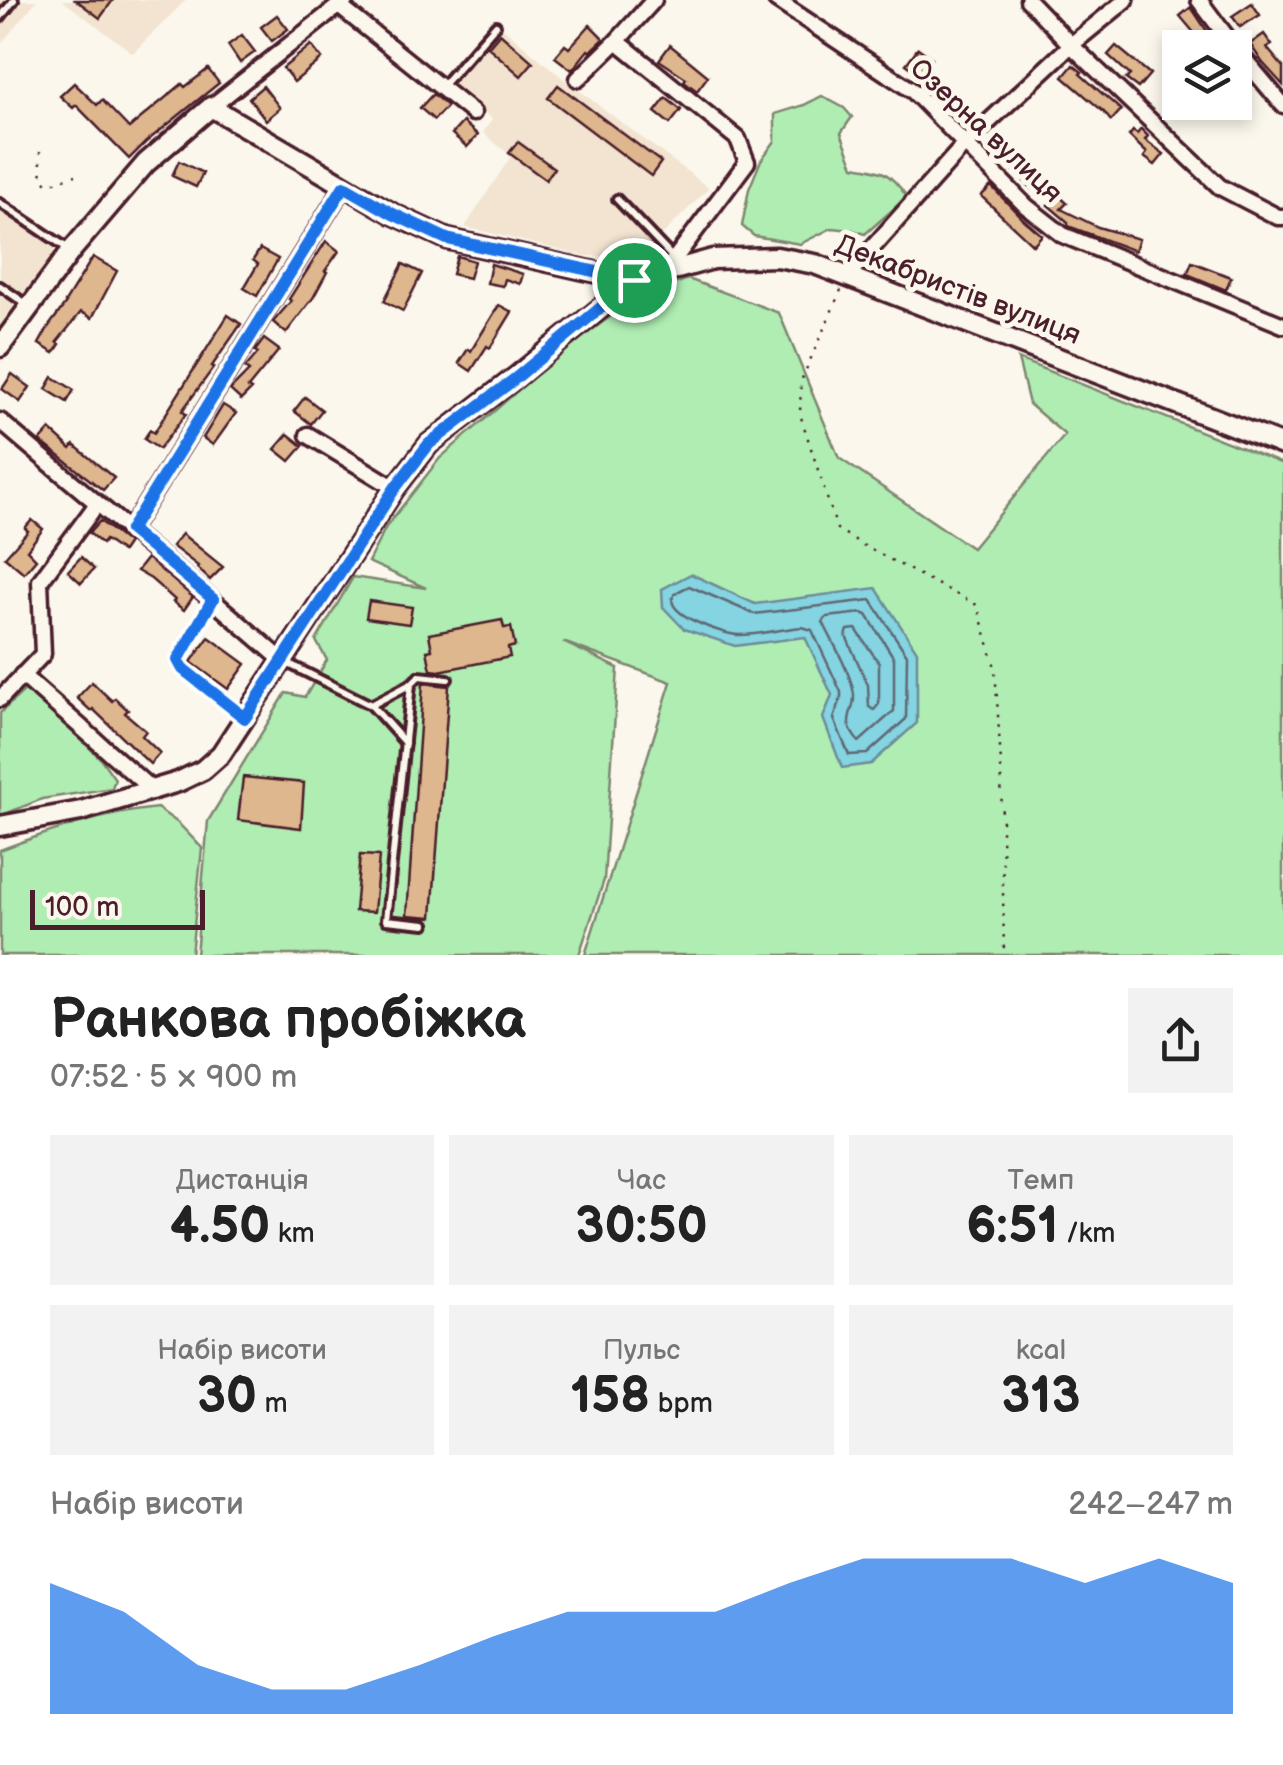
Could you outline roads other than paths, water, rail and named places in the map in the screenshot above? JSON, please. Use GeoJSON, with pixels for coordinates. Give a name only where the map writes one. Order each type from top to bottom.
{"type":"FeatureCollection","features":[{"type":"Feature","properties":{"kind":"street"},"geometry":{"type":"LineString","coordinates":[[578,78],[654,0]]}},
{"type":"Feature","properties":{"kind":"street","name":"Озерна вулиця"},"geometry":{"type":"LineString","coordinates":[[776,0],[912,91],[1026,206],[1063,235],[1283,326]]}},
{"type":"Feature","properties":{"kind":"street"},"geometry":{"type":"LineString","coordinates":[[1028,0],[1220,186],[1278,218],[1283,217]]}},
{"type":"Feature","properties":{"kind":"street"},"geometry":{"type":"LineString","coordinates":[[848,275],[965,144],[1071,45],[1126,0]]}},
{"type":"Feature","properties":{"kind":"street"},"geometry":{"type":"LineString","coordinates":[[1199,0],[1222,30]]}},
{"type":"Feature","properties":{"kind":"street"},"geometry":{"type":"LineString","coordinates":[[0,347],[70,251],[146,163],[343,3],[473,113]]}},
{"type":"Feature","properties":{"kind":"street"},"geometry":{"type":"LineString","coordinates":[[617,41],[738,139],[747,162],[669,266]]}},
{"type":"Feature","properties":{"kind":"street"},"geometry":{"type":"LineString","coordinates":[[1252,68],[1283,105]]}},
{"type":"Feature","properties":{"kind":"street"},"geometry":{"type":"LineString","coordinates":[[211,107],[393,214],[447,239],[634,280]]}},
{"type":"Feature","properties":{"kind":"street"},"geometry":{"type":"LineString","coordinates":[[130,530],[344,186]]}},
{"type":"Feature","properties":{"kind":"street","name":"Декабристів вулиця"},"geometry":{"type":"LineString","coordinates":[[0,826],[81,810],[178,782],[203,770],[222,754],[395,488],[429,444],[634,280],[669,266],[712,259],[778,257],[815,264],[1283,445]]}},
{"type":"Feature","properties":{"kind":"street"},"geometry":{"type":"LineString","coordinates":[[0,421],[213,599],[282,662]]}},
{"type":"Feature","properties":{"kind":"street"},"geometry":{"type":"LineString","coordinates":[[308,435],[395,488]]}},
{"type":"Feature","properties":{"kind":"street"},"geometry":{"type":"LineString","coordinates":[[0,699],[42,654],[40,581],[97,504]]}},
{"type":"Feature","properties":{"kind":"street"},"geometry":{"type":"LineString","coordinates":[[22,675],[152,790]]}},
{"type":"Feature","properties":{"kind":"lane"},"geometry":{"type":"LineString","coordinates":[[0,18],[14,0]]}},
{"type":"Feature","properties":{"kind":"lane"},"geometry":{"type":"LineString","coordinates":[[441,87],[496,25]]}},
{"type":"Feature","properties":{"kind":"lane"},"geometry":{"type":"LineString","coordinates":[[616,199],[669,266]]}},
{"type":"Feature","properties":{"kind":"lane"},"geometry":{"type":"LineString","coordinates":[[0,203],[70,251]]}},
{"type":"Feature","properties":{"kind":"lane"},"geometry":{"type":"LineString","coordinates":[[0,286],[30,306]]}},
{"type":"Feature","properties":{"kind":"lane"},"geometry":{"type":"LineString","coordinates":[[213,599],[178,660],[183,669],[245,718]]}},
{"type":"Feature","properties":{"kind":"lane"},"geometry":{"type":"LineString","coordinates":[[282,662],[371,705],[404,743]]}},
{"type":"Feature","properties":{"kind":"lane"},"geometry":{"type":"LineString","coordinates":[[371,705],[418,676],[448,679]]}},
{"type":"Feature","properties":{"kind":"lane"},"geometry":{"type":"LineString","coordinates":[[410,684],[386,920],[426,924]]}},
{"type":"Feature","properties":{"kind":"water"},"geometry":{"type":"Polygon","coordinates":[[[691,574],[755,604],[876,588],[917,651],[917,723],[871,764],[842,768],[823,718],[832,695],[805,637],[735,646],[684,629],[663,607],[662,589],[691,574]]]}}]}
